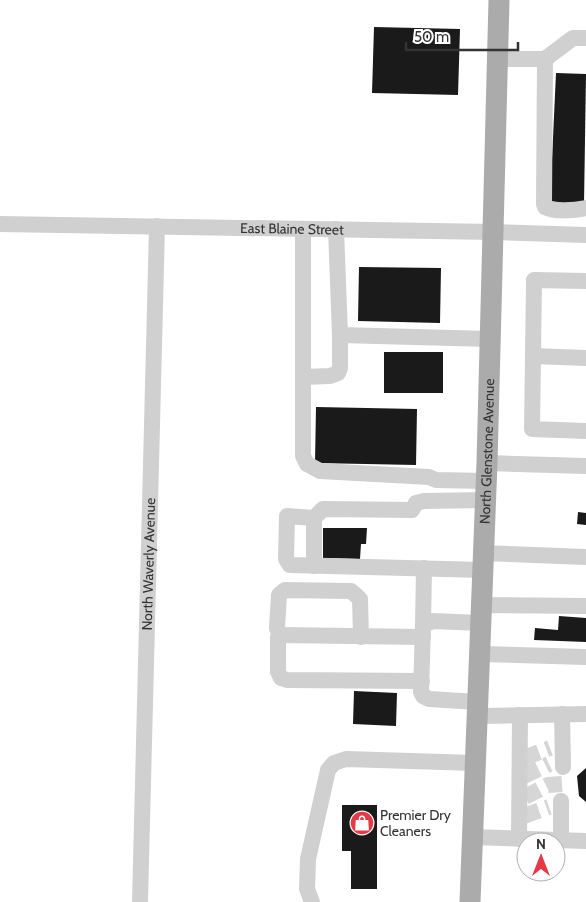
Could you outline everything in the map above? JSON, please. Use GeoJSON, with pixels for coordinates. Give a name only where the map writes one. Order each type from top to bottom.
{"type":"FeatureCollection","features":[{"type":"Feature","properties":{"kind":"main road","name":"North Glenstone Avenue"},"geometry":{"type":"LineString","coordinates":[[470,902],[486,481],[499,0]]}},
{"type":"Feature","properties":{"kind":"street"},"geometry":{"type":"LineString","coordinates":[[497,59],[545,59],[573,38],[586,38]]}},
{"type":"Feature","properties":{"kind":"street"},"geometry":{"type":"LineString","coordinates":[[545,59],[544,204],[545,207],[550,209],[586,208]]}},
{"type":"Feature","properties":{"kind":"street","name":"East Blaine Street"},"geometry":{"type":"LineString","coordinates":[[0,224],[586,235]]}},
{"type":"Feature","properties":{"kind":"street","name":"North Waverly Avenue"},"geometry":{"type":"LineString","coordinates":[[140,902],[157,226]]}},
{"type":"Feature","properties":{"kind":"street"},"geometry":{"type":"LineString","coordinates":[[303,229],[303,456],[307,464],[320,471],[428,477],[436,480],[486,481]]}},
{"type":"Feature","properties":{"kind":"street"},"geometry":{"type":"LineString","coordinates":[[303,377],[330,376],[338,373],[340,368],[336,229]]}},
{"type":"Feature","properties":{"kind":"street"},"geometry":{"type":"LineString","coordinates":[[586,281],[534,280],[532,429],[586,431]]}},
{"type":"Feature","properties":{"kind":"street"},"geometry":{"type":"LineString","coordinates":[[340,335],[490,339]]}},
{"type":"Feature","properties":{"kind":"street"},"geometry":{"type":"LineString","coordinates":[[533,356],[586,358]]}},
{"type":"Feature","properties":{"kind":"street"},"geometry":{"type":"LineString","coordinates":[[314,566],[314,518],[323,509],[412,510],[416,503],[486,481],[586,466]]}},
{"type":"Feature","properties":{"kind":"street"},"geometry":{"type":"LineString","coordinates":[[314,518],[286,516],[286,558],[290,565],[424,568],[483,561],[586,557]]}},
{"type":"Feature","properties":{"kind":"street"},"geometry":{"type":"LineString","coordinates":[[424,568],[423,696],[429,699],[477,709],[520,715],[586,714]]}},
{"type":"Feature","properties":{"kind":"street"},"geometry":{"type":"LineString","coordinates":[[361,637],[360,599],[352,591],[285,590],[279,595],[277,628],[280,635],[278,637],[278,672],[281,678],[286,680],[422,681]]}},
{"type":"Feature","properties":{"kind":"street"},"geometry":{"type":"LineString","coordinates":[[280,635],[361,637],[423,632],[432,621],[481,614],[586,606]]}},
{"type":"Feature","properties":{"kind":"street"},"geometry":{"type":"LineString","coordinates":[[479,654],[586,657]]}},
{"type":"Feature","properties":{"kind":"street"},"geometry":{"type":"LineString","coordinates":[[557,756],[562,714]]}},
{"type":"Feature","properties":{"kind":"street"},"geometry":{"type":"LineString","coordinates":[[520,715],[522,817],[520,832]]}},
{"type":"Feature","properties":{"kind":"street"},"geometry":{"type":"LineString","coordinates":[[312,902],[307,889],[308,859],[328,770],[334,763],[346,759],[475,763]]}},
{"type":"Feature","properties":{"kind":"street"},"geometry":{"type":"LineString","coordinates":[[557,804],[574,841]]}},
{"type":"Feature","properties":{"kind":"street"},"geometry":{"type":"LineString","coordinates":[[472,837],[516,839]]}},
{"type":"Feature","properties":{"kind":"building"},"geometry":{"type":"Polygon","coordinates":[[[374,27],[460,29],[458,95],[372,93],[374,27]]]}},
{"type":"Feature","properties":{"kind":"building"},"geometry":{"type":"Polygon","coordinates":[[[556,73],[586,74],[584,204],[550,203],[556,73]]]}},
{"type":"Feature","properties":{"kind":"building"},"geometry":{"type":"Polygon","coordinates":[[[359,267],[441,268],[440,323],[358,321],[359,267]]]}},
{"type":"Feature","properties":{"kind":"building"},"geometry":{"type":"Polygon","coordinates":[[[384,352],[443,352],[443,393],[384,393],[384,352]]]}},
{"type":"Feature","properties":{"kind":"building"},"geometry":{"type":"Polygon","coordinates":[[[316,407],[417,409],[416,465],[315,463],[316,407]]]}},
{"type":"Feature","properties":{"kind":"building"},"geometry":{"type":"Polygon","coordinates":[[[578,512],[586,513],[586,525],[577,524],[578,512]]]}},
{"type":"Feature","properties":{"kind":"building"},"geometry":{"type":"Polygon","coordinates":[[[323,528],[367,528],[366,544],[361,544],[360,559],[323,558],[323,528]]]}},
{"type":"Feature","properties":{"kind":"building"},"geometry":{"type":"Polygon","coordinates":[[[559,616],[586,618],[586,642],[534,640],[535,628],[558,630],[559,616]]]}},
{"type":"Feature","properties":{"kind":"building"},"geometry":{"type":"Polygon","coordinates":[[[354,691],[397,693],[396,726],[353,724],[354,691]]]}},
{"type":"Feature","properties":{"kind":"building"},"geometry":{"type":"Polygon","coordinates":[[[586,768],[586,802],[579,796],[577,776],[586,768]]]}},
{"type":"Feature","properties":{"kind":"building"},"geometry":{"type":"Polygon","coordinates":[[[342,805],[377,805],[377,889],[351,889],[351,851],[342,851],[342,805]]]}},
{"type":"Feature","properties":{"kind":"tunnel"},"geometry":{"type":"LineString","coordinates":[[524,758],[550,748]]}},
{"type":"Feature","properties":{"kind":"tunnel"},"geometry":{"type":"LineString","coordinates":[[524,776],[549,764]]}},
{"type":"Feature","properties":{"kind":"tunnel"},"geometry":{"type":"LineString","coordinates":[[525,797],[548,785],[562,784]]}},
{"type":"Feature","properties":{"kind":"tunnel"},"geometry":{"type":"LineString","coordinates":[[524,816],[549,807]]}},
{"type":"Feature","properties":{"kind":"place","name":"Premier Dry Cleaners"},"geometry":{"type":"Point","coordinates":[362,823]}}]}
